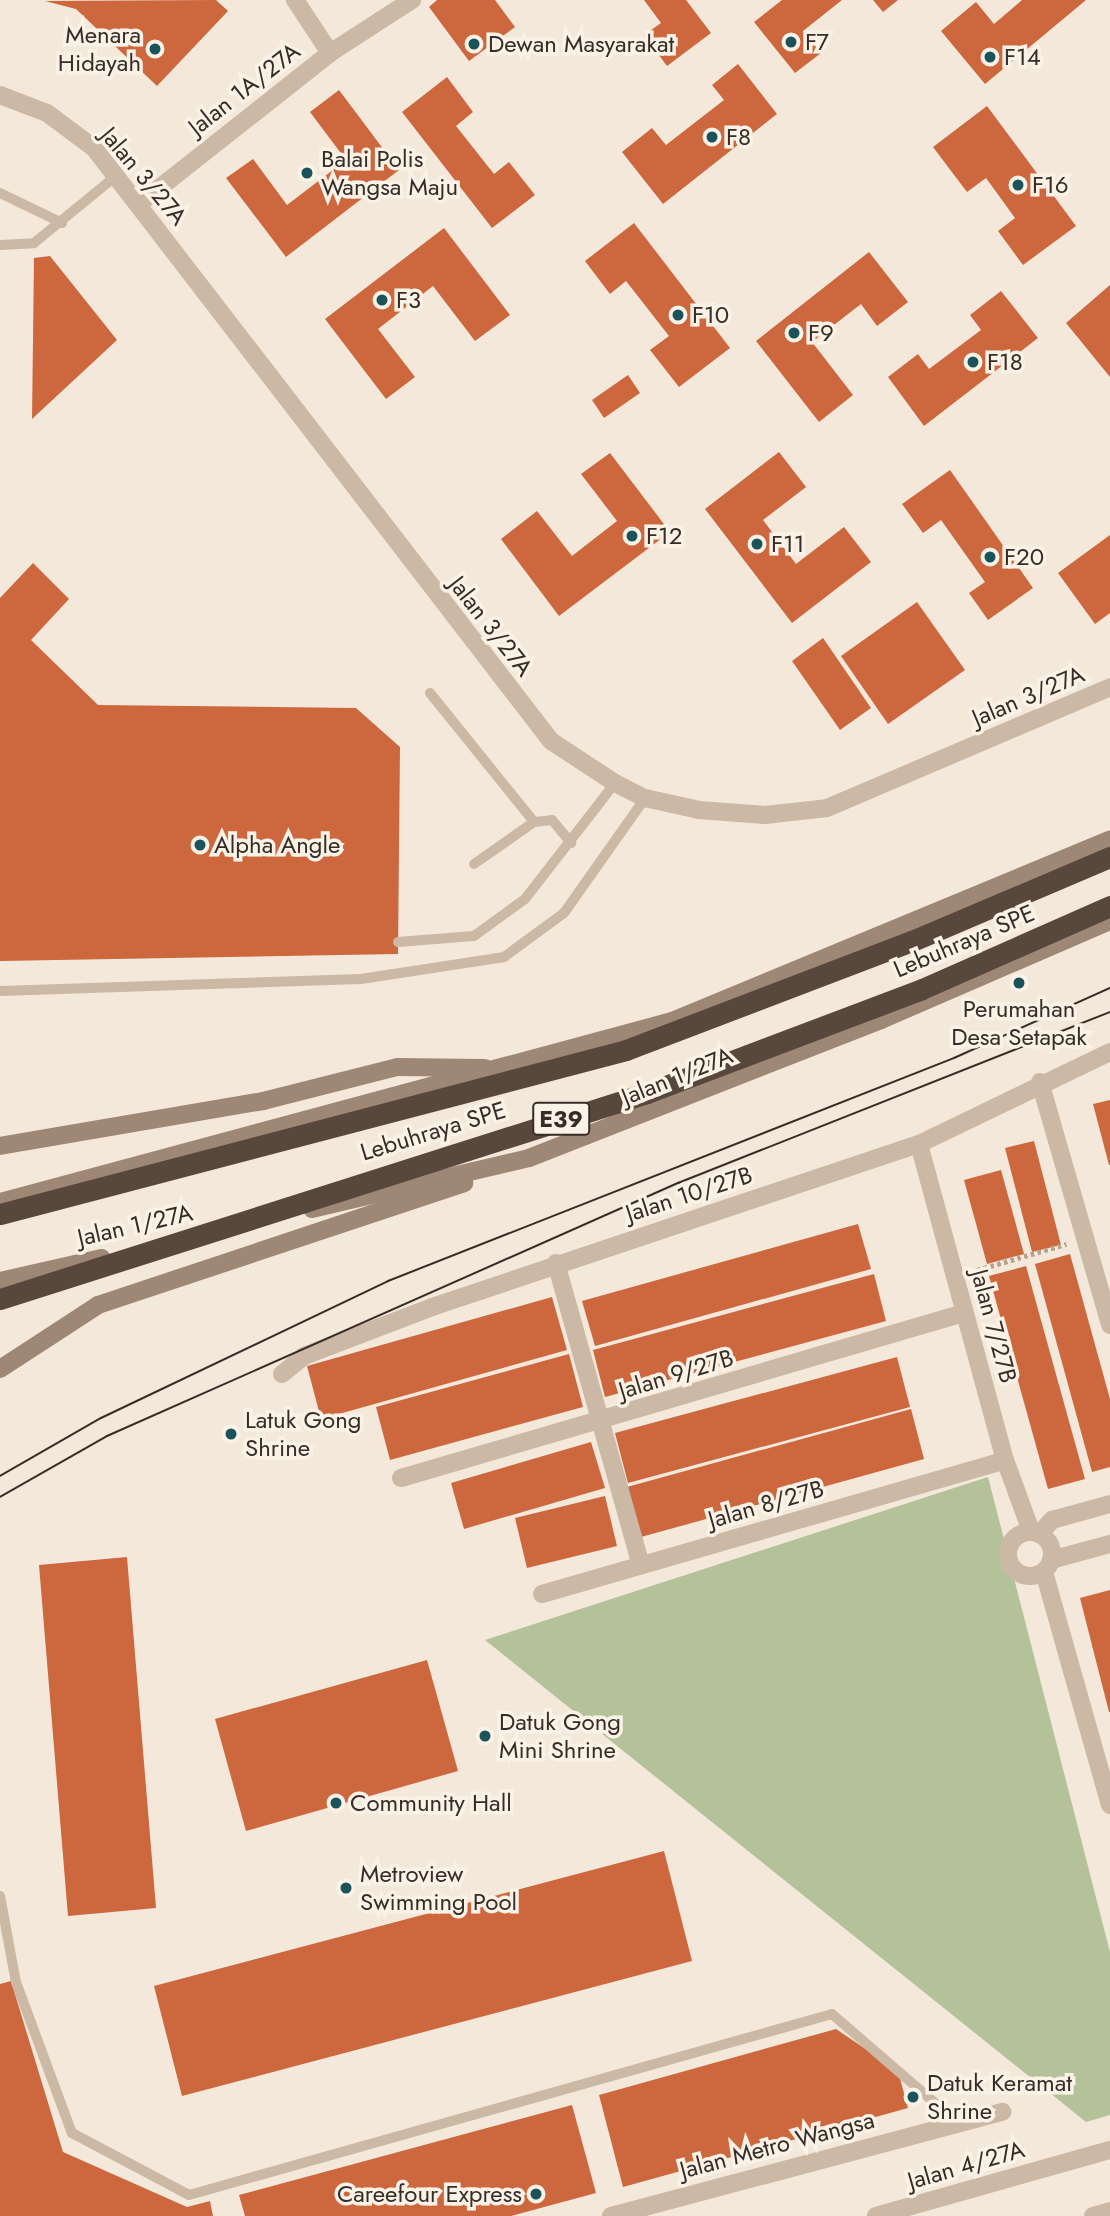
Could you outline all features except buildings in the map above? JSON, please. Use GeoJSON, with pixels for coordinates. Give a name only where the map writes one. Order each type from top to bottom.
{"type":"FeatureCollection","features":[{"type":"Feature","properties":{"kind":"highway","name":"Lebuhraya SPE"},"geometry":{"type":"LineString","coordinates":[[0,1214],[626,1050],[912,941],[1110,857]]}},
{"type":"Feature","properties":{"kind":"highway","name":"Lebuhraya SPE"},"geometry":{"type":"LineString","coordinates":[[0,1299],[647,1093],[922,989],[1110,906]]}},
{"type":"Feature","properties":{"kind":"main road"},"geometry":{"type":"LineString","coordinates":[[0,1202],[506,1068],[672,1021],[1110,840]]}},
{"type":"Feature","properties":{"kind":"main road","name":"Jalan 1/27A"},"geometry":{"type":"LineString","coordinates":[[0,1281],[529,1158],[843,1036],[1110,921]]}},
{"type":"Feature","properties":{"kind":"main road"},"geometry":{"type":"LineString","coordinates":[[0,1146],[263,1101],[397,1066],[506,1068]]}},
{"type":"Feature","properties":{"kind":"main road"},"geometry":{"type":"LineString","coordinates":[[0,1369],[98,1306],[529,1158]]}},
{"type":"Feature","properties":{"kind":"street","name":"Jalan 1A/27A"},"geometry":{"type":"LineString","coordinates":[[139,204],[330,53],[295,0]]}},
{"type":"Feature","properties":{"kind":"street"},"geometry":{"type":"LineString","coordinates":[[330,53],[412,0]]}},
{"type":"Feature","properties":{"kind":"street","name":"Jalan 3/27A"},"geometry":{"type":"LineString","coordinates":[[0,95],[47,113],[94,148],[551,741],[615,783],[645,798],[699,810],[765,815],[827,808],[1110,687]]}},
{"type":"Feature","properties":{"kind":"street","name":"Jalan 10/27B"},"geometry":{"type":"LineString","coordinates":[[282,1374],[304,1356],[556,1263],[919,1144],[1040,1082],[1110,1052]]}},
{"type":"Feature","properties":{"kind":"street"},"geometry":{"type":"LineString","coordinates":[[1040,1082],[1110,1325]]}},
{"type":"Feature","properties":{"kind":"street","name":"Jalan 7/27B"},"geometry":{"type":"LineString","coordinates":[[919,1144],[1005,1460],[1029,1529],[1052,1547],[1043,1574]]}},
{"type":"Feature","properties":{"kind":"street"},"geometry":{"type":"LineString","coordinates":[[556,1263],[641,1565]]}},
{"type":"Feature","properties":{"kind":"street","name":"Jalan 9/27B"},"geometry":{"type":"LineString","coordinates":[[401,1478],[602,1422],[964,1313]]}},
{"type":"Feature","properties":{"kind":"street","name":"Jalan 8/27B"},"geometry":{"type":"LineString","coordinates":[[542,1594],[1005,1460]]}},
{"type":"Feature","properties":{"kind":"street"},"geometry":{"type":"LineString","coordinates":[[1110,1504],[1029,1529],[1008,1556],[1043,1574],[1110,1805]]}},
{"type":"Feature","properties":{"kind":"street"},"geometry":{"type":"LineString","coordinates":[[1043,1574],[1110,1544]]}},
{"type":"Feature","properties":{"kind":"street","name":"Jalan Metro Wangsa"},"geometry":{"type":"LineString","coordinates":[[611,2216],[645,2212],[956,2121],[1002,2112]]}},
{"type":"Feature","properties":{"kind":"street","name":"Jalan 4/27A"},"geometry":{"type":"LineString","coordinates":[[876,2216],[1110,2150]]}},
{"type":"Feature","properties":{"kind":"street"},"geometry":{"type":"LineString","coordinates":[[1093,2216],[1110,2211]]}},
{"type":"Feature","properties":{"kind":"lane"},"geometry":{"type":"LineString","coordinates":[[1,245],[34,243],[62,223],[116,176]]}},
{"type":"Feature","properties":{"kind":"lane"},"geometry":{"type":"LineString","coordinates":[[0,192],[62,223]]}},
{"type":"Feature","properties":{"kind":"lane"},"geometry":{"type":"LineString","coordinates":[[429,693],[534,822]]}},
{"type":"Feature","properties":{"kind":"lane"},"geometry":{"type":"LineString","coordinates":[[398,942],[474,936],[525,899],[615,783]]}},
{"type":"Feature","properties":{"kind":"lane"},"geometry":{"type":"LineString","coordinates":[[0,991],[361,979],[504,957],[564,913],[645,798]]}},
{"type":"Feature","properties":{"kind":"lane"},"geometry":{"type":"LineString","coordinates":[[474,864],[534,822],[552,820],[571,843]]}},
{"type":"Feature","properties":{"kind":"lane"},"geometry":{"type":"LineString","coordinates":[[0,1896],[16,1982],[72,2133],[189,2195],[832,2014],[956,2121]]}},
{"type":"Feature","properties":{"kind":"path"},"geometry":{"type":"LineString","coordinates":[[956,1276],[1085,1238]]}},
{"type":"Feature","properties":{"kind":"green space"},"geometry":{"type":"Polygon","coordinates":[[[988,1477],[1110,1952],[1110,2115],[1086,2122],[485,1640],[988,1477]]]}},
{"type":"Feature","properties":{"kind":"tram line"},"geometry":{"type":"LineString","coordinates":[[0,1476],[101,1418],[388,1281],[954,1058],[1110,988]]}},
{"type":"Feature","properties":{"kind":"tram line"},"geometry":{"type":"LineString","coordinates":[[0,1497],[107,1436],[678,1183],[1110,1012]]}},
{"type":"Feature","properties":{"kind":"place","name":"F7"},"geometry":{"type":"Point","coordinates":[791,42]}},
{"type":"Feature","properties":{"kind":"place","name":"Dewan Masyarakat"},"geometry":{"type":"Point","coordinates":[474,44]}},
{"type":"Feature","properties":{"kind":"place","name":"Menara Hidayah"},"geometry":{"type":"Point","coordinates":[155,49]}},
{"type":"Feature","properties":{"kind":"place","name":"F14"},"geometry":{"type":"Point","coordinates":[990,57]}},
{"type":"Feature","properties":{"kind":"place","name":"F8"},"geometry":{"type":"Point","coordinates":[712,137]}},
{"type":"Feature","properties":{"kind":"place","name":"Balai Polis Wangsa Maju"},"geometry":{"type":"Point","coordinates":[307,173]}},
{"type":"Feature","properties":{"kind":"place","name":"F16"},"geometry":{"type":"Point","coordinates":[1018,185]}},
{"type":"Feature","properties":{"kind":"place","name":"F3"},"geometry":{"type":"Point","coordinates":[382,300]}},
{"type":"Feature","properties":{"kind":"place","name":"F10"},"geometry":{"type":"Point","coordinates":[678,315]}},
{"type":"Feature","properties":{"kind":"place","name":"F9"},"geometry":{"type":"Point","coordinates":[794,333]}},
{"type":"Feature","properties":{"kind":"place","name":"F18"},"geometry":{"type":"Point","coordinates":[973,362]}},
{"type":"Feature","properties":{"kind":"place","name":"F12"},"geometry":{"type":"Point","coordinates":[632,536]}},
{"type":"Feature","properties":{"kind":"place","name":"F11"},"geometry":{"type":"Point","coordinates":[757,544]}},
{"type":"Feature","properties":{"kind":"place","name":"F20"},"geometry":{"type":"Point","coordinates":[990,557]}},
{"type":"Feature","properties":{"kind":"place","name":"Alpha Angle"},"geometry":{"type":"Point","coordinates":[200,845]}},
{"type":"Feature","properties":{"kind":"place","name":"Perumahan Desa Setapak"},"geometry":{"type":"Point","coordinates":[1019,983]}},
{"type":"Feature","properties":{"kind":"place","name":"Latuk Gong Shrine"},"geometry":{"type":"Point","coordinates":[231,1434]}},
{"type":"Feature","properties":{"kind":"place","name":"Datuk Gong Mini Shrine"},"geometry":{"type":"Point","coordinates":[485,1736]}},
{"type":"Feature","properties":{"kind":"place","name":"Community Hall"},"geometry":{"type":"Point","coordinates":[336,1803]}},
{"type":"Feature","properties":{"kind":"place","name":"Metroview Swimming Pool"},"geometry":{"type":"Point","coordinates":[346,1888]}},
{"type":"Feature","properties":{"kind":"place","name":"Datuk Keramat Shrine"},"geometry":{"type":"Point","coordinates":[913,2097]}},
{"type":"Feature","properties":{"kind":"place","name":"Careefour Express"},"geometry":{"type":"Point","coordinates":[536,2194]}}]}
